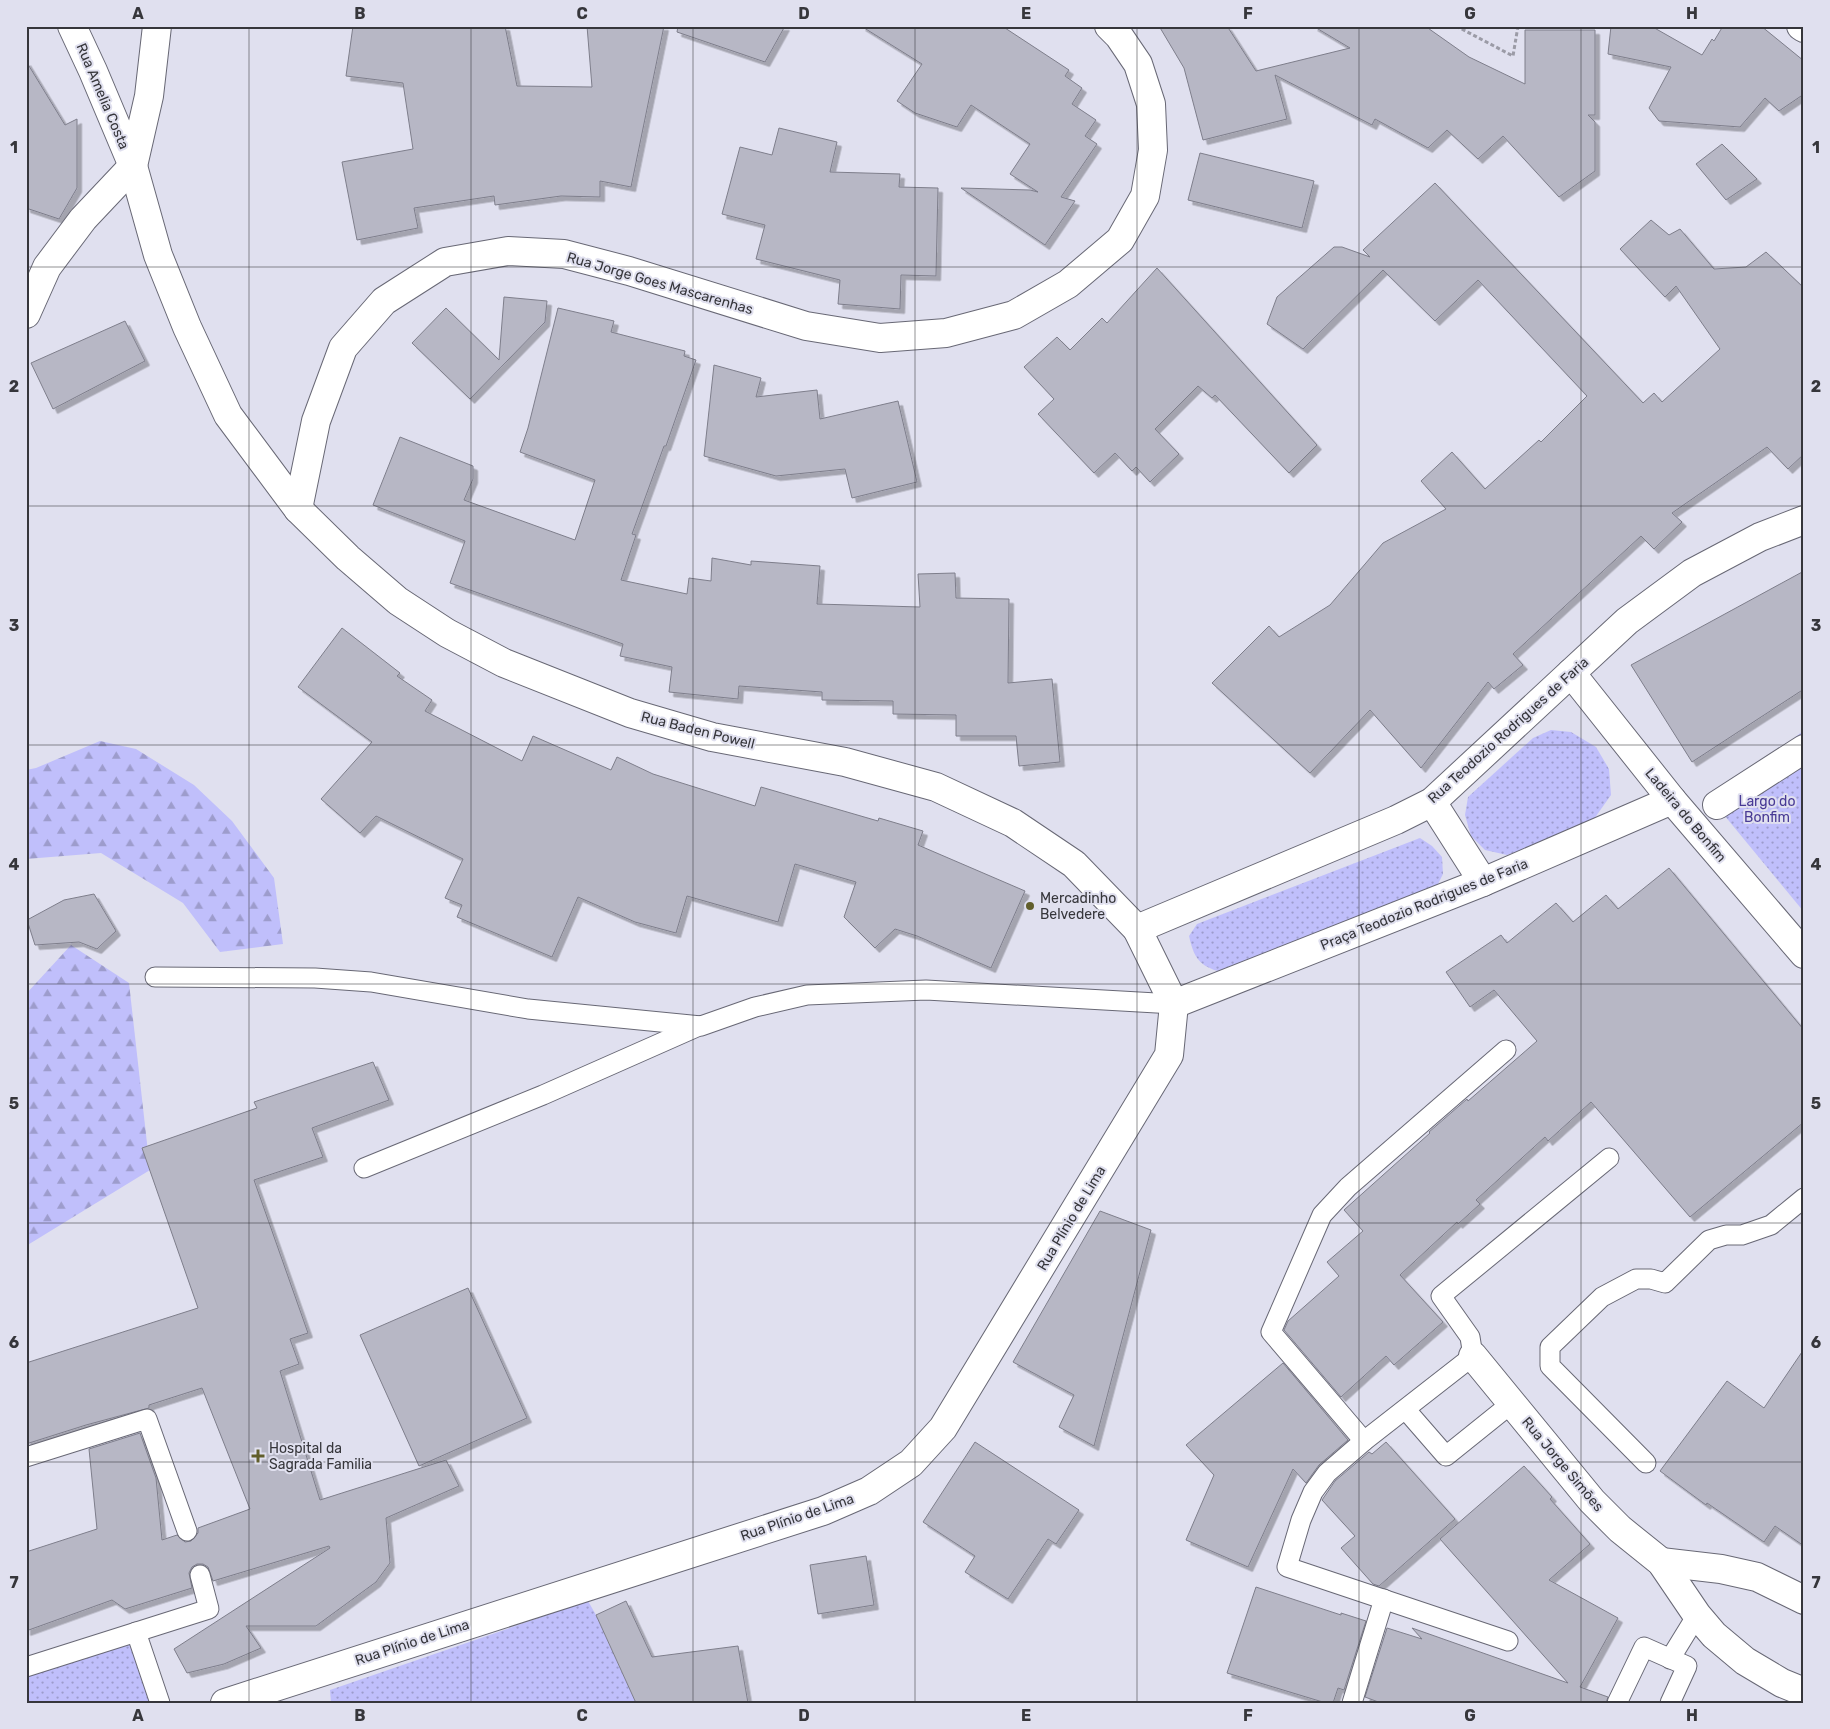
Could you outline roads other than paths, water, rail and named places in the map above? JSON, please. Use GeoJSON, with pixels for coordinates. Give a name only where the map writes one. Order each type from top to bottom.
{"type":"FeatureCollection","features":[{"type":"Feature","properties":{"kind":"street","name":"Rua Amelia Costa"},"geometry":{"type":"LineString","coordinates":[[72,26],[93,71],[132,166]]}},
{"type":"Feature","properties":{"kind":"street"},"geometry":{"type":"LineString","coordinates":[[26,314],[47,267],[83,219],[132,166],[149,96],[157,26]]}},
{"type":"Feature","properties":{"kind":"street","name":"Rua Jorge Goes Mascarenhas"},"geometry":{"type":"LineString","coordinates":[[298,509],[316,421],[343,348],[384,300],[445,262],[508,251],[564,254],[629,271],[806,326],[880,338],[946,333],[1014,315],[1068,284],[1120,240],[1145,196],[1153,150],[1150,104],[1138,64],[1119,36],[1109,26]]}},
{"type":"Feature","properties":{"kind":"street"},"geometry":{"type":"LineString","coordinates":[[132,166],[158,255],[187,327],[228,415],[298,509]]}},
{"type":"Feature","properties":{"kind":"street","name":"Rua Baden Powell"},"geometry":{"type":"LineString","coordinates":[[298,509],[348,558],[398,601],[447,633],[504,663],[630,714],[712,737],[845,762],[936,787],[1013,823],[1074,864],[1137,929],[1174,1004]]}},
{"type":"Feature","properties":{"kind":"street","name":"Rua Teodozio Rodrigues de Faria"},"geometry":{"type":"LineString","coordinates":[[1137,929],[1396,820],[1432,802],[1627,620],[1692,573],[1760,537],[1804,520]]}},
{"type":"Feature","properties":{"kind":"street","name":"Ladeira do Bonfim"},"geometry":{"type":"LineString","coordinates":[[1571,673],[1672,800],[1804,954]]}},
{"type":"Feature","properties":{"kind":"street"},"geometry":{"type":"LineString","coordinates":[[1717,805],[1804,749]]}},
{"type":"Feature","properties":{"kind":"street","name":"Praça Teodozio Rodrigues de Faria"},"geometry":{"type":"LineString","coordinates":[[1174,1004],[1483,882],[1672,800]]}},
{"type":"Feature","properties":{"kind":"street"},"geometry":{"type":"LineString","coordinates":[[1432,802],[1483,882]]}},
{"type":"Feature","properties":{"kind":"street","name":"Rua Plínio de Lima"},"geometry":{"type":"LineString","coordinates":[[225,1703],[822,1511],[869,1492],[911,1463],[943,1428],[1169,1055],[1174,1004]]}},
{"type":"Feature","properties":{"kind":"street","name":"Rua Jorge Simões"},"geometry":{"type":"LineString","coordinates":[[1473,1356],[1592,1501],[1620,1530],[1662,1562],[1697,1614],[1714,1635],[1745,1661],[1782,1683],[1804,1692]]}},
{"type":"Feature","properties":{"kind":"street"},"geometry":{"type":"LineString","coordinates":[[1662,1562],[1721,1569],[1757,1576],[1804,1600]]}},
{"type":"Feature","properties":{"kind":"lane"},"geometry":{"type":"LineString","coordinates":[[155,976],[316,978],[371,982],[528,1009],[701,1026]]}},
{"type":"Feature","properties":{"kind":"lane"},"geometry":{"type":"LineString","coordinates":[[364,1168],[543,1095],[701,1026],[754,1007],[807,995],[926,990],[1174,1004]]}},
{"type":"Feature","properties":{"kind":"lane"},"geometry":{"type":"LineString","coordinates":[[1364,1441],[1271,1332],[1322,1215],[1348,1186],[1506,1050]]}},
{"type":"Feature","properties":{"kind":"lane"},"geometry":{"type":"LineString","coordinates":[[1508,1641],[1287,1567],[1301,1520],[1313,1492],[1327,1472],[1473,1356],[1470,1337],[1441,1296],[1610,1158]]}},
{"type":"Feature","properties":{"kind":"lane"},"geometry":{"type":"LineString","coordinates":[[1646,1463],[1550,1366],[1550,1347],[1602,1297],[1636,1279],[1650,1279],[1665,1283],[1709,1240],[1726,1235],[1742,1235],[1771,1224],[1804,1198]]}},
{"type":"Feature","properties":{"kind":"lane"},"geometry":{"type":"LineString","coordinates":[[1406,1410],[1446,1456],[1512,1403]]}},
{"type":"Feature","properties":{"kind":"lane"},"geometry":{"type":"LineString","coordinates":[[26,1457],[147,1419],[187,1531]]}},
{"type":"Feature","properties":{"kind":"lane"},"geometry":{"type":"LineString","coordinates":[[26,1667],[209,1609],[200,1575]]}},
{"type":"Feature","properties":{"kind":"lane"},"geometry":{"type":"LineString","coordinates":[[1352,1703],[1384,1600]]}},
{"type":"Feature","properties":{"kind":"lane"},"geometry":{"type":"LineString","coordinates":[[1670,1659],[1697,1614]]}},
{"type":"Feature","properties":{"kind":"lane"},"geometry":{"type":"LineString","coordinates":[[136,1632],[160,1703]]}},
{"type":"Feature","properties":{"kind":"lane"},"geometry":{"type":"LineString","coordinates":[[1617,1703],[1644,1647],[1687,1666],[1670,1703]]}},
{"type":"Feature","properties":{"kind":"place","name":"Mercadinho Belvedere"},"geometry":{"type":"Point","coordinates":[1030,906]}},
{"type":"Feature","properties":{"kind":"place","name":"Hospital da Sagrada Familia"},"geometry":{"type":"Point","coordinates":[258,1456]}},
{"type":"Feature","properties":{"kind":"park label","name":"Largo do Bonfim"},"geometry":{"type":"Point","coordinates":[1767,810]}}]}
